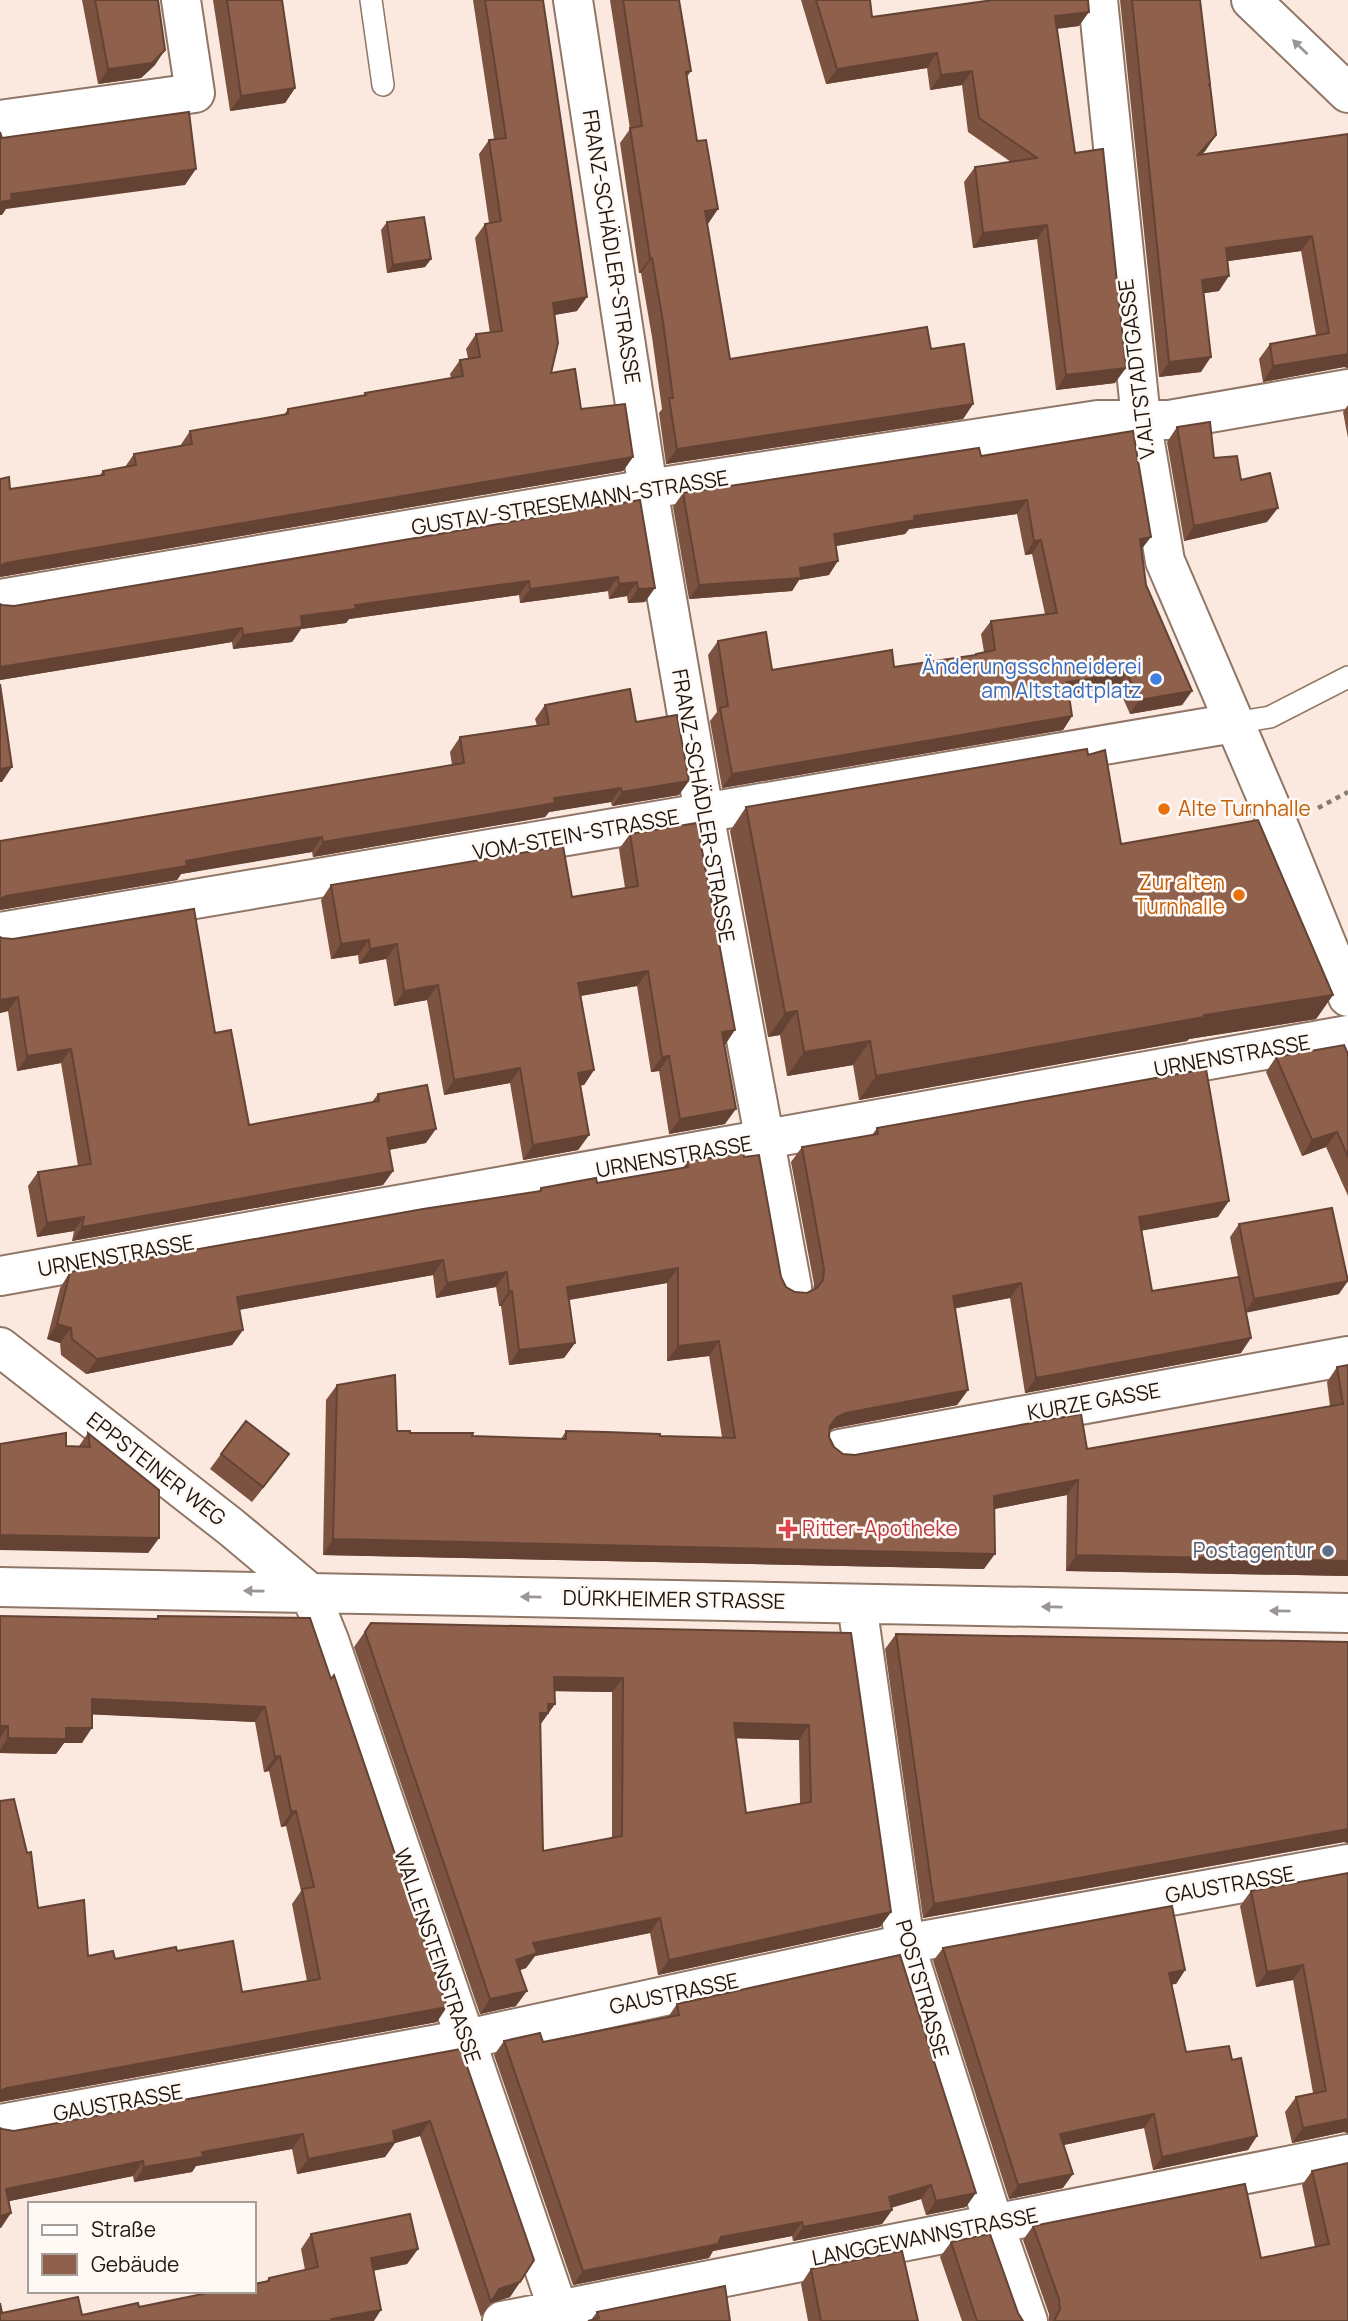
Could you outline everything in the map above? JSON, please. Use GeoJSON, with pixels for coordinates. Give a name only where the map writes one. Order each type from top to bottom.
{"type":"FeatureCollection","features":[{"type":"Feature","properties":{"kind":"street"},"geometry":{"type":"LineString","coordinates":[[0,120],[195,93],[181,0]]}},
{"type":"Feature","properties":{"kind":"street","name":"FRANZ-SCHÄDLER-STRASSE"},"geometry":{"type":"LineString","coordinates":[[573,0],[648,489],[763,1141],[792,1287]]}},
{"type":"Feature","properties":{"kind":"street","name":"V.ALTSTADTGASSE"},"geometry":{"type":"LineString","coordinates":[[1098,0],[1141,419],[1165,561],[1348,997]]}},
{"type":"Feature","properties":{"kind":"street"},"geometry":{"type":"LineString","coordinates":[[1251,0],[1348,93]]}},
{"type":"Feature","properties":{"kind":"street","name":"GUSTAV-STRESEMANN-STRASSE"},"geometry":{"type":"LineString","coordinates":[[0,599],[648,489],[1098,419],[1169,420],[1348,389]]}},
{"type":"Feature","properties":{"kind":"street","name":"VOM-STEIN-STRASSE"},"geometry":{"type":"LineString","coordinates":[[0,932],[1234,723]]}},
{"type":"Feature","properties":{"kind":"street","name":"URNENSTRASSE"},"geometry":{"type":"LineString","coordinates":[[0,1276],[1348,1035]]}},
{"type":"Feature","properties":{"kind":"street","name":"EPPSTEINER WEG"},"geometry":{"type":"LineString","coordinates":[[0,1347],[310,1592]]}},
{"type":"Feature","properties":{"kind":"street","name":"KURZE GASSE"},"geometry":{"type":"LineString","coordinates":[[840,1449],[1348,1356]]}},
{"type":"Feature","properties":{"kind":"street","name":"DÜRKHEIMER STRASSE"},"geometry":{"type":"LineString","coordinates":[[0,1587],[1348,1613]]}},
{"type":"Feature","properties":{"kind":"street","name":"WALLENSTEINSTRASSE"},"geometry":{"type":"LineString","coordinates":[[310,1592],[329,1640],[560,2316]]}},
{"type":"Feature","properties":{"kind":"street","name":"POSTSTRASSE"},"geometry":{"type":"LineString","coordinates":[[857,1604],[905,1944],[994,2224],[1028,2321]]}},
{"type":"Feature","properties":{"kind":"street","name":"GAUSTRASSE"},"geometry":{"type":"LineString","coordinates":[[0,2124],[466,2039],[905,1944],[1348,1864]]}},
{"type":"Feature","properties":{"kind":"street","name":"LANGGEWANNSTRASSE"},"geometry":{"type":"LineString","coordinates":[[502,2321],[560,2316],[994,2224],[1348,2154]]}},
{"type":"Feature","properties":{"kind":"lane"},"geometry":{"type":"LineString","coordinates":[[371,0],[383,85]]}},
{"type":"Feature","properties":{"kind":"lane"},"geometry":{"type":"LineString","coordinates":[[1234,723],[1270,717],[1348,677]]}},
{"type":"Feature","properties":{"kind":"path"},"geometry":{"type":"LineString","coordinates":[[1332,802],[1348,792]]}},
{"type":"Feature","properties":{"kind":"building"},"geometry":{"type":"Polygon","coordinates":[[[95,0],[158,0],[165,50],[152,63],[108,69],[95,0]]]}},
{"type":"Feature","properties":{"kind":"building"},"geometry":{"type":"Polygon","coordinates":[[[227,0],[282,0],[295,88],[241,96],[227,0]]]}},
{"type":"Feature","properties":{"kind":"building"},"geometry":{"type":"Polygon","coordinates":[[[485,0],[543,0],[587,297],[553,303],[558,343],[551,373],[575,369],[581,409],[625,404],[633,457],[0,566],[0,479],[9,477],[10,489],[104,475],[103,471],[136,465],[134,454],[192,444],[190,431],[288,414],[288,409],[366,395],[365,393],[463,376],[460,360],[480,357],[476,334],[502,331],[485,224],[501,221],[489,140],[506,138],[485,0]]]}},
{"type":"Feature","properties":{"kind":"building"},"geometry":{"type":"Polygon","coordinates":[[[623,0],[679,0],[691,71],[686,72],[697,141],[706,140],[718,209],[705,211],[730,359],[927,327],[931,349],[964,344],[973,404],[677,449],[669,398],[673,398],[663,322],[630,128],[642,126],[623,0]]]}},
{"type":"Feature","properties":{"kind":"building"},"geometry":{"type":"Polygon","coordinates":[[[816,0],[870,0],[872,17],[993,0],[1088,0],[1089,12],[1055,16],[1075,153],[1103,149],[1126,368],[1066,375],[1047,225],[983,233],[975,167],[1037,158],[979,118],[972,71],[941,75],[937,53],[837,69],[816,0]]]}},
{"type":"Feature","properties":{"kind":"building"},"geometry":{"type":"Polygon","coordinates":[[[1132,0],[1200,0],[1216,135],[1198,155],[1348,134],[1348,354],[1273,366],[1270,344],[1329,333],[1312,236],[1226,248],[1229,276],[1202,280],[1211,357],[1169,362],[1132,0]]]}},
{"type":"Feature","properties":{"kind":"building"},"geometry":{"type":"Polygon","coordinates":[[[189,112],[196,169],[11,194],[12,200],[0,202],[0,132],[2,138],[189,112]]]}},
{"type":"Feature","properties":{"kind":"building"},"geometry":{"type":"Polygon","coordinates":[[[424,217],[431,259],[393,265],[387,222],[424,217]]]}},
{"type":"Feature","properties":{"kind":"building"},"geometry":{"type":"Polygon","coordinates":[[[1210,422],[1214,458],[1237,456],[1241,480],[1270,473],[1278,508],[1194,526],[1177,427],[1210,422]]]}},
{"type":"Feature","properties":{"kind":"building"},"geometry":{"type":"Polygon","coordinates":[[[1133,431],[1151,537],[1140,539],[1146,585],[1192,691],[1139,700],[1127,673],[1067,682],[1072,716],[732,774],[720,708],[728,706],[718,641],[766,632],[772,670],[892,650],[894,667],[995,650],[991,621],[1057,613],[1041,540],[1034,541],[1027,500],[914,516],[915,520],[834,534],[838,561],[800,568],[801,578],[699,585],[683,493],[979,448],[981,456],[1133,431]]]}},
{"type":"Feature","properties":{"kind":"building"},"geometry":{"type":"Polygon","coordinates":[[[640,500],[655,588],[638,589],[637,582],[619,584],[618,577],[530,589],[529,581],[355,605],[356,609],[301,616],[302,627],[243,635],[242,628],[0,667],[0,604],[14,606],[640,500]]]}},
{"type":"Feature","properties":{"kind":"building"},"geometry":{"type":"Polygon","coordinates":[[[0,684],[12,767],[0,769],[0,684]]]}},
{"type":"Feature","properties":{"kind":"building"},"geometry":{"type":"Polygon","coordinates":[[[630,689],[636,722],[677,715],[689,781],[622,792],[621,788],[554,798],[555,803],[323,842],[322,837],[240,851],[186,861],[187,866],[0,899],[0,841],[464,763],[460,737],[549,724],[545,705],[630,689]]]}},
{"type":"Feature","properties":{"kind":"building"},"geometry":{"type":"Polygon","coordinates":[[[1087,749],[1088,755],[1105,750],[1121,844],[1258,820],[1333,995],[1204,1015],[876,1076],[870,1041],[804,1052],[797,1011],[785,1013],[746,807],[1087,749]]]}},
{"type":"Feature","properties":{"kind":"building"},"geometry":{"type":"Polygon","coordinates":[[[697,823],[735,1030],[722,1032],[736,1109],[680,1119],[669,1056],[662,1057],[648,971],[578,983],[594,1070],[578,1073],[589,1135],[533,1145],[520,1068],[454,1080],[438,985],[404,991],[397,944],[370,949],[369,940],[341,944],[331,885],[563,846],[572,897],[638,886],[630,834],[697,823]]]}},
{"type":"Feature","properties":{"kind":"building"},"geometry":{"type":"Polygon","coordinates":[[[194,909],[215,1033],[231,1030],[249,1125],[379,1101],[378,1094],[427,1085],[436,1129],[387,1138],[393,1171],[82,1227],[84,1217],[47,1223],[38,1172],[91,1164],[71,1049],[27,1056],[18,997],[0,1000],[0,937],[13,939],[194,909]]]}},
{"type":"Feature","properties":{"kind":"building"},"geometry":{"type":"Polygon","coordinates":[[[1344,1045],[1348,1054],[1348,1157],[1337,1132],[1312,1140],[1276,1057],[1344,1045]]]}},
{"type":"Feature","properties":{"kind":"building"},"geometry":{"type":"Polygon","coordinates":[[[1206,1069],[1229,1201],[1139,1217],[1152,1291],[1239,1277],[1251,1338],[1036,1378],[1021,1283],[953,1296],[968,1390],[846,1413],[837,1417],[830,1426],[829,1437],[834,1447],[843,1454],[855,1455],[1081,1414],[1087,1449],[1343,1404],[1337,1367],[1348,1365],[1348,1561],[1076,1555],[1078,1480],[994,1496],[995,1554],[333,1539],[337,1385],[395,1375],[397,1431],[410,1433],[473,1433],[472,1436],[566,1439],[566,1431],[735,1438],[719,1341],[678,1346],[678,1268],[567,1287],[575,1343],[519,1350],[507,1272],[447,1283],[443,1260],[237,1297],[243,1330],[97,1359],[72,1339],[71,1328],[57,1324],[70,1272],[423,1209],[541,1191],[541,1188],[596,1178],[597,1183],[688,1167],[687,1162],[743,1152],[744,1157],[759,1155],[781,1277],[786,1287],[795,1292],[807,1293],[817,1288],[823,1280],[824,1269],[802,1147],[878,1134],[877,1128],[1206,1069]]]}},
{"type":"Feature","properties":{"kind":"building"},"geometry":{"type":"Polygon","coordinates":[[[1332,1208],[1348,1281],[1254,1299],[1239,1224],[1332,1208]]]}},
{"type":"Feature","properties":{"kind":"building"},"geometry":{"type":"Polygon","coordinates":[[[246,1421],[289,1454],[263,1487],[221,1454],[246,1421]]]}},
{"type":"Feature","properties":{"kind":"building"},"geometry":{"type":"Polygon","coordinates":[[[66,1433],[66,1446],[90,1447],[88,1433],[159,1490],[159,1538],[0,1535],[0,1444],[66,1433]]]}},
{"type":"Feature","properties":{"kind":"building"},"geometry":{"type":"Polygon","coordinates":[[[0,1616],[310,1618],[331,1679],[334,1675],[447,2007],[0,2091],[0,1801],[14,1799],[27,1853],[31,1852],[38,1908],[84,1900],[88,1956],[113,1951],[115,1959],[176,1947],[177,1951],[233,1941],[242,1992],[320,1979],[302,1889],[314,1887],[296,1811],[291,1812],[280,1756],[275,1757],[265,1707],[92,1699],[92,1728],[66,1728],[66,1739],[8,1738],[8,1726],[0,1726],[0,1616]]]}},
{"type":"Feature","properties":{"kind":"building"},"geometry":{"type":"Polygon","coordinates":[[[371,1623],[851,1633],[891,1912],[669,1960],[660,1918],[533,1943],[537,1953],[516,1960],[527,1991],[490,1999],[365,1632],[371,1623]],[[554,1677],[555,1704],[548,1704],[548,1713],[540,1713],[543,1851],[622,1836],[623,1678],[554,1677]],[[734,1723],[746,1813],[811,1802],[809,1725],[734,1723]]]}},
{"type":"Feature","properties":{"kind":"building"},"geometry":{"type":"Polygon","coordinates":[[[896,1634],[1348,1642],[1348,1829],[934,1904],[896,1634]]]}},
{"type":"Feature","properties":{"kind":"building"},"geometry":{"type":"Polygon","coordinates":[[[1348,1873],[1348,2119],[1303,2128],[1296,2097],[1326,2091],[1303,1965],[1267,1972],[1251,1891],[1348,1873]]]}},
{"type":"Feature","properties":{"kind":"building"},"geometry":{"type":"Polygon","coordinates":[[[1172,1906],[1185,1970],[1169,1973],[1186,2052],[1229,2046],[1232,2060],[1241,2058],[1257,2136],[1162,2157],[1154,2114],[1060,2134],[1073,2174],[1018,2185],[943,1948],[1172,1906]]]}},
{"type":"Feature","properties":{"kind":"building"},"geometry":{"type":"Polygon","coordinates":[[[900,1955],[976,2193],[936,2201],[931,2185],[889,2197],[892,2210],[803,2227],[802,2222],[721,2237],[718,2244],[583,2271],[504,2041],[540,2033],[543,2042],[679,2015],[677,2004],[900,1955]]]}},
{"type":"Feature","properties":{"kind":"building"},"geometry":{"type":"Polygon","coordinates":[[[461,2049],[534,2260],[520,2282],[499,2289],[491,2302],[430,2121],[393,2131],[395,2142],[308,2159],[303,2134],[202,2152],[203,2157],[144,2167],[143,2161],[6,2189],[11,2213],[0,2216],[0,2128],[14,2131],[461,2049]]]}},
{"type":"Feature","properties":{"kind":"building"},"geometry":{"type":"Polygon","coordinates":[[[1348,2163],[1348,2321],[1054,2321],[1060,2309],[1059,2299],[1033,2226],[1245,2184],[1261,2258],[1329,2244],[1312,2171],[1348,2163]]]}},
{"type":"Feature","properties":{"kind":"building"},"geometry":{"type":"Polygon","coordinates":[[[410,2214],[418,2249],[371,2258],[381,2310],[331,2321],[0,2321],[0,2303],[2,2313],[78,2297],[82,2315],[138,2303],[139,2307],[207,2293],[256,2293],[256,2284],[269,2281],[269,2278],[318,2267],[311,2234],[410,2214]]]}},
{"type":"Feature","properties":{"kind":"building"},"geometry":{"type":"Polygon","coordinates":[[[990,2234],[1023,2321],[977,2321],[951,2242],[990,2234]]]}},
{"type":"Feature","properties":{"kind":"building"},"geometry":{"type":"Polygon","coordinates":[[[902,2251],[918,2321],[821,2321],[811,2269],[902,2251]]]}},
{"type":"Feature","properties":{"kind":"building"},"geometry":{"type":"Polygon","coordinates":[[[725,2286],[730,2321],[588,2321],[599,2318],[597,2312],[725,2286]]]}},
{"type":"Feature","properties":{"kind":"place","name":"Änderungsschneiderei am Altstadtplatz"},"geometry":{"type":"Point","coordinates":[1156,679]}},
{"type":"Feature","properties":{"kind":"place","name":"Alte Turnhalle"},"geometry":{"type":"Point","coordinates":[1164,809]}},
{"type":"Feature","properties":{"kind":"place","name":"Zur alten Turnhalle"},"geometry":{"type":"Point","coordinates":[1239,895]}},
{"type":"Feature","properties":{"kind":"place","name":"Ritter-Apotheke"},"geometry":{"type":"Point","coordinates":[788,1529]}},
{"type":"Feature","properties":{"kind":"place","name":"Postagentur"},"geometry":{"type":"Point","coordinates":[1328,1551]}}]}
